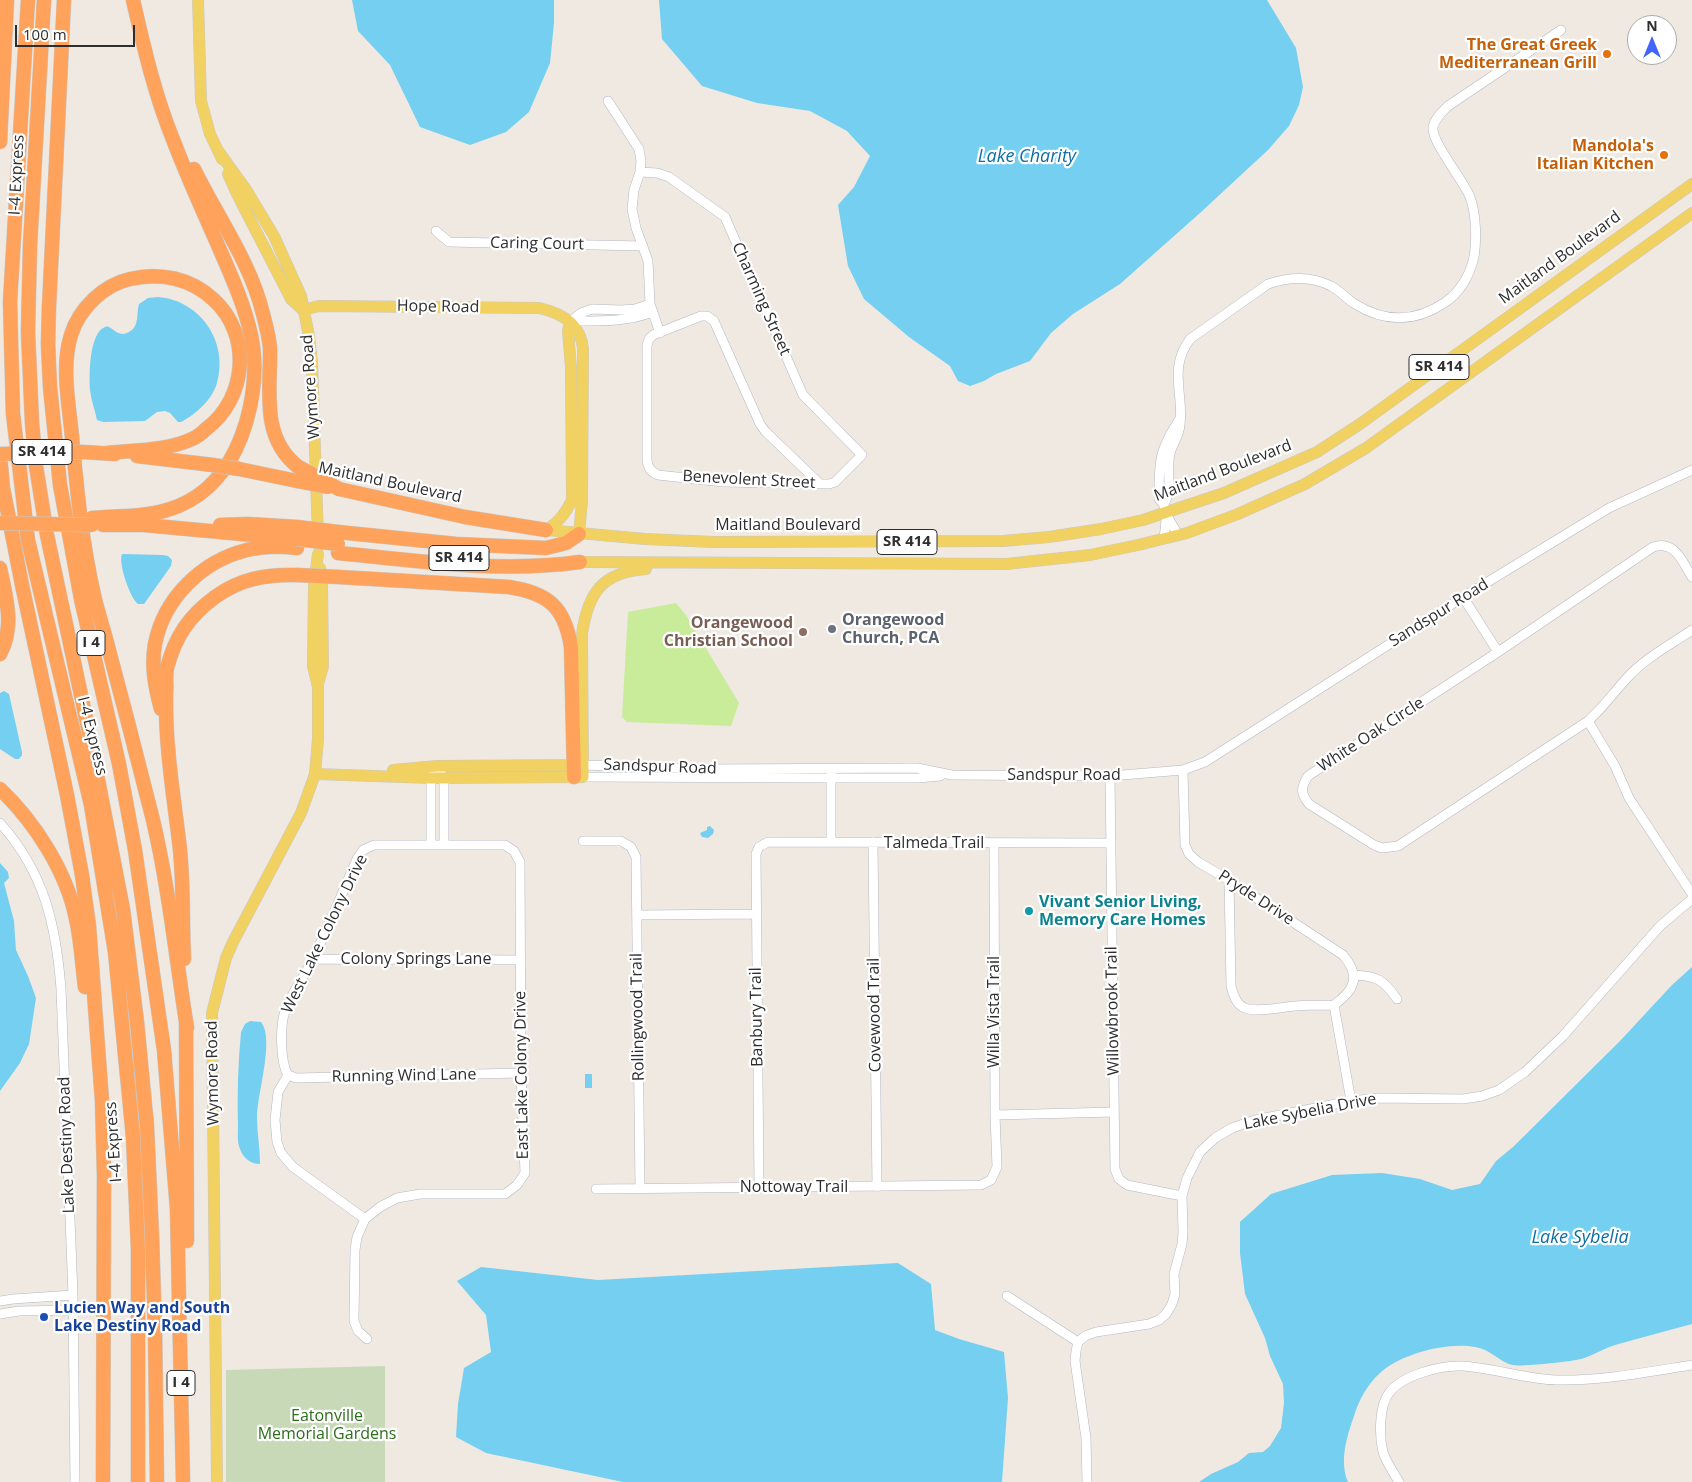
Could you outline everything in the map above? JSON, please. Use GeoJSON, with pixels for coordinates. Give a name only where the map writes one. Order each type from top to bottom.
{"type":"FeatureCollection","features":[{"type":"Feature","properties":{"kind":"highway"},"geometry":{"type":"LineString","coordinates":[[0,142],[7,0]]}},
{"type":"Feature","properties":{"kind":"highway","name":"I-4 Express"},"geometry":{"type":"LineString","coordinates":[[28,0],[10,302],[14,414],[28,540],[91,805],[115,952],[133,1137],[138,1249],[138,1482]]}},
{"type":"Feature","properties":{"kind":"highway","name":"I-4 Express"},"geometry":{"type":"LineString","coordinates":[[44,0],[28,304],[32,423],[36,466],[47,535],[96,764],[123,909],[137,1022],[147,1127],[152,1236],[157,1482]]}},
{"type":"Feature","properties":{"kind":"highway","name":"I 4"},"geometry":{"type":"LineString","coordinates":[[64,0],[49,307],[50,386],[60,485],[71,550],[80,600],[119,764],[136,850],[157,993],[170,1110],[177,1209],[183,1482]]}},
{"type":"Feature","properties":{"kind":"highway"},"geometry":{"type":"LineString","coordinates":[[92,521],[167,510],[180,506],[198,496],[222,472],[231,458],[244,432],[252,392],[254,365],[252,336],[243,304],[173,140],[158,100],[133,0]]}},
{"type":"Feature","properties":{"kind":"highway"},"geometry":{"type":"LineString","coordinates":[[149,67],[186,152],[254,285],[263,313],[270,346],[269,397],[272,430],[283,451],[297,466],[339,489]]}},
{"type":"Feature","properties":{"kind":"highway"},"geometry":{"type":"LineString","coordinates":[[108,453],[165,447],[193,439],[217,421],[233,397],[240,369],[239,344],[230,320],[215,300],[195,285],[171,277],[146,275],[121,281],[99,294],[82,312],[71,334],[66,363],[77,485],[86,554],[94,596],[154,822],[187,1028]]}},
{"type":"Feature","properties":{"kind":"highway","name":"Maitland Boulevard"},"geometry":{"type":"LineString","coordinates":[[0,455],[108,453],[213,465],[339,489],[465,517],[546,530]]}},
{"type":"Feature","properties":{"kind":"highway"},"geometry":{"type":"LineString","coordinates":[[0,455],[3,488],[82,875],[89,926],[102,1102],[104,1175],[103,1482]]}},
{"type":"Feature","properties":{"kind":"highway","name":"SR 414"},"geometry":{"type":"LineString","coordinates":[[0,523],[92,521],[297,538],[455,558],[580,562]]}},
{"type":"Feature","properties":{"kind":"highway"},"geometry":{"type":"LineString","coordinates":[[338,543],[456,544],[546,548],[566,543],[579,534]]}},
{"type":"Feature","properties":{"kind":"highway"},"geometry":{"type":"LineString","coordinates":[[168,739],[154,675],[154,658],[155,644],[160,629],[174,601],[188,582],[205,568],[218,561],[247,550],[266,547],[297,538]]}},
{"type":"Feature","properties":{"kind":"highway"},"geometry":{"type":"LineString","coordinates":[[0,568],[8,607],[9,623],[7,637],[0,654]]}},
{"type":"Feature","properties":{"kind":"highway"},"geometry":{"type":"LineString","coordinates":[[179,1283],[186,1252],[187,1028],[180,844],[166,707],[167,670],[176,640],[192,616],[219,594],[240,583],[262,576],[297,575],[509,587],[540,595],[549,600],[564,620],[569,633],[579,771]]}},
{"type":"Feature","properties":{"kind":"highway"},"geometry":{"type":"LineString","coordinates":[[0,789],[24,814],[47,848],[65,885],[76,917],[102,1102]]}},
{"type":"Feature","properties":{"kind":"main road","name":"Wymore Road"},"geometry":{"type":"LineString","coordinates":[[198,0],[201,101],[210,134],[238,196],[291,299],[303,310],[309,336],[312,363],[318,554],[314,584],[313,657],[318,687],[318,739],[315,774],[301,813],[226,958],[212,1013],[218,1482]]}},
{"type":"Feature","properties":{"kind":"main road","name":"Maitland Boulevard"},"geometry":{"type":"LineString","coordinates":[[546,530],[579,534],[714,542],[1003,541],[1079,533],[1124,524],[1165,509],[1224,493],[1265,477],[1317,452],[1360,424],[1692,184]]}},
{"type":"Feature","properties":{"kind":"main road","name":"SR 414"},"geometry":{"type":"LineString","coordinates":[[1178,535],[1238,514],[1305,484],[1366,448],[1691,214]]}},
{"type":"Feature","properties":{"kind":"main road","name":"Hope Road"},"geometry":{"type":"LineString","coordinates":[[303,310],[319,306],[539,308],[549,310],[571,321]]}},
{"type":"Feature","properties":{"kind":"main road"},"geometry":{"type":"LineString","coordinates":[[546,530],[558,523],[572,500],[571,368],[568,331],[571,321]]}},
{"type":"Feature","properties":{"kind":"main road"},"geometry":{"type":"LineString","coordinates":[[571,321],[579,330],[583,349],[582,501],[579,534]]}},
{"type":"Feature","properties":{"kind":"main road"},"geometry":{"type":"LineString","coordinates":[[1164,539],[1178,535]]}},
{"type":"Feature","properties":{"kind":"main road","name":"SR 414"},"geometry":{"type":"LineString","coordinates":[[580,562],[1006,564],[1090,555],[1164,539]]}},
{"type":"Feature","properties":{"kind":"main road"},"geometry":{"type":"LineString","coordinates":[[579,771],[582,634],[584,617],[589,603],[597,590],[608,580],[622,572],[727,563]]}},
{"type":"Feature","properties":{"kind":"main road","name":"Sandspur Road"},"geometry":{"type":"LineString","coordinates":[[355,774],[437,766],[579,771]]}},
{"type":"Feature","properties":{"kind":"main road","name":"Sandspur Road"},"geometry":{"type":"LineString","coordinates":[[315,774],[444,778],[579,771]]}},
{"type":"Feature","properties":{"kind":"street"},"geometry":{"type":"LineString","coordinates":[[1178,535],[1159,499],[1159,470],[1162,450],[1168,436],[1181,417],[1179,361],[1182,350],[1190,339],[1268,284],[1282,279],[1300,278],[1315,280],[1332,287],[1356,305],[1394,318],[1409,318],[1432,311],[1451,298],[1465,281],[1474,257],[1476,229],[1470,198],[1455,169],[1436,142],[1433,129],[1437,118],[1448,106],[1561,30]]}},
{"type":"Feature","properties":{"kind":"street"},"geometry":{"type":"LineString","coordinates":[[608,101],[639,149],[640,172],[634,190],[632,210],[636,228],[648,261],[651,308],[660,332],[701,316],[707,316],[714,321],[760,424],[820,484]]}},
{"type":"Feature","properties":{"kind":"street","name":"Charming Street"},"geometry":{"type":"LineString","coordinates":[[640,172],[657,173],[669,177],[725,217],[803,394],[862,455]]}},
{"type":"Feature","properties":{"kind":"street","name":"Caring Court"},"geometry":{"type":"LineString","coordinates":[[436,231],[449,242],[643,246]]}},
{"type":"Feature","properties":{"kind":"street"},"geometry":{"type":"LineString","coordinates":[[571,321],[624,320],[651,308]]}},
{"type":"Feature","properties":{"kind":"street","name":"Benevolent Street"},"geometry":{"type":"LineString","coordinates":[[660,332],[649,339],[647,345],[647,460],[651,471],[658,475],[723,482],[820,484],[835,482],[862,455]]}},
{"type":"Feature","properties":{"kind":"street","name":"Sandspur Road"},"geometry":{"type":"LineString","coordinates":[[579,771],[704,778],[918,778],[952,774],[1110,776],[1183,770],[1205,762],[1463,597],[1609,508],[1692,470]]}},
{"type":"Feature","properties":{"kind":"street"},"geometry":{"type":"LineString","coordinates":[[1164,539],[1165,509]]}},
{"type":"Feature","properties":{"kind":"street","name":"White Oak Circle"},"geometry":{"type":"LineString","coordinates":[[1692,577],[1673,549],[1660,545],[1653,547],[1498,652],[1308,776],[1303,783],[1304,797],[1309,804],[1374,845],[1382,848],[1398,846],[1588,721],[1604,707],[1627,678],[1644,662],[1692,630]]}},
{"type":"Feature","properties":{"kind":"street"},"geometry":{"type":"LineString","coordinates":[[1463,597],[1498,652]]}},
{"type":"Feature","properties":{"kind":"street"},"geometry":{"type":"LineString","coordinates":[[1588,721],[1615,766],[1629,798],[1692,894]]}},
{"type":"Feature","properties":{"kind":"street"},"geometry":{"type":"LineString","coordinates":[[431,845],[431,778],[437,766]]}},
{"type":"Feature","properties":{"kind":"street"},"geometry":{"type":"LineString","coordinates":[[437,766],[444,778],[444,845]]}},
{"type":"Feature","properties":{"kind":"street","name":"Sandspur Road"},"geometry":{"type":"LineString","coordinates":[[579,771],[917,768],[952,774]]}},
{"type":"Feature","properties":{"kind":"street"},"geometry":{"type":"LineString","coordinates":[[831,769],[831,842]]}},
{"type":"Feature","properties":{"kind":"street","name":"Pryde Drive"},"geometry":{"type":"LineString","coordinates":[[1183,770],[1185,845],[1189,854],[1198,862],[1344,955],[1352,965],[1354,976]]}},
{"type":"Feature","properties":{"kind":"street","name":"Willowbrook Trail"},"geometry":{"type":"LineString","coordinates":[[1110,776],[1115,1169],[1119,1179],[1127,1185],[1182,1196]]}},
{"type":"Feature","properties":{"kind":"street"},"geometry":{"type":"LineString","coordinates":[[431,805],[444,805]]}},
{"type":"Feature","properties":{"kind":"street","name":"Lake Destiny Road"},"geometry":{"type":"LineString","coordinates":[[0,822],[18,845],[36,876],[52,920],[56,941],[61,988],[73,1310],[75,1482]]}},
{"type":"Feature","properties":{"kind":"street","name":"Rollingwood Trail"},"geometry":{"type":"LineString","coordinates":[[583,841],[620,841],[631,847],[636,857],[640,1189]]}},
{"type":"Feature","properties":{"kind":"street","name":"Talmeda Trail"},"geometry":{"type":"LineString","coordinates":[[759,847],[768,842],[1111,843]]}},
{"type":"Feature","properties":{"kind":"street","name":"Covewood Trail"},"geometry":{"type":"LineString","coordinates":[[873,842],[877,1187]]}},
{"type":"Feature","properties":{"kind":"street","name":"Willa Vista Trail"},"geometry":{"type":"LineString","coordinates":[[990,1180],[997,1167],[995,1116],[994,843]]}},
{"type":"Feature","properties":{"kind":"street","name":"West Lake Colony Drive"},"geometry":{"type":"LineString","coordinates":[[288,1075],[282,1059],[285,1012],[313,959],[357,859],[363,850],[374,845],[431,845]]}},
{"type":"Feature","properties":{"kind":"street","name":"East Lake Colony Drive"},"geometry":{"type":"LineString","coordinates":[[365,1219],[380,1207],[397,1198],[420,1194],[504,1194],[517,1185],[525,1173],[521,1073],[520,862],[514,851],[504,845],[431,845]]}},
{"type":"Feature","properties":{"kind":"street","name":"Banbury Trail"},"geometry":{"type":"LineString","coordinates":[[759,847],[756,854],[755,914],[759,1188]]}},
{"type":"Feature","properties":{"kind":"street"},"geometry":{"type":"LineString","coordinates":[[1229,880],[1231,986],[1234,997],[1244,1008],[1255,1010],[1334,1005],[1345,997],[1352,988],[1354,976],[1369,976],[1380,980],[1397,999]]}},
{"type":"Feature","properties":{"kind":"street","name":"Lake Sybelia Drive"},"geometry":{"type":"LineString","coordinates":[[1078,1342],[1096,1332],[1149,1324],[1159,1320],[1166,1314],[1175,1294],[1174,1274],[1182,1244],[1183,1232],[1182,1196],[1187,1178],[1200,1152],[1216,1138],[1232,1128],[1255,1120],[1351,1101],[1380,1098],[1462,1099],[1482,1096],[1499,1090],[1524,1072],[1563,1036],[1660,926],[1692,899]]}},
{"type":"Feature","properties":{"kind":"street"},"geometry":{"type":"LineString","coordinates":[[637,916],[755,914]]}},
{"type":"Feature","properties":{"kind":"street","name":"Colony Springs Lane"},"geometry":{"type":"LineString","coordinates":[[313,959],[520,960]]}},
{"type":"Feature","properties":{"kind":"street"},"geometry":{"type":"LineString","coordinates":[[1334,1005],[1351,1101]]}},
{"type":"Feature","properties":{"kind":"street","name":"Running Wind Lane"},"geometry":{"type":"LineString","coordinates":[[288,1075],[296,1078],[521,1073]]}},
{"type":"Feature","properties":{"kind":"street"},"geometry":{"type":"LineString","coordinates":[[288,1075],[278,1092],[275,1120],[277,1142],[281,1153],[293,1167],[365,1219],[357,1236],[355,1250],[354,1320],[358,1331],[367,1339]]}},
{"type":"Feature","properties":{"kind":"street"},"geometry":{"type":"LineString","coordinates":[[995,1116],[1114,1112]]}},
{"type":"Feature","properties":{"kind":"street","name":"Nottoway Trail"},"geometry":{"type":"LineString","coordinates":[[596,1189],[981,1186],[990,1180]]}},
{"type":"Feature","properties":{"kind":"street"},"geometry":{"type":"LineString","coordinates":[[0,1301],[72,1295]]}},
{"type":"Feature","properties":{"kind":"street"},"geometry":{"type":"LineString","coordinates":[[1007,1296],[1078,1342],[1075,1361],[1086,1438],[1087,1482]]}},
{"type":"Feature","properties":{"kind":"street"},"geometry":{"type":"LineString","coordinates":[[0,1314],[19,1311],[73,1310]]}},
{"type":"Feature","properties":{"kind":"street"},"geometry":{"type":"LineString","coordinates":[[1399,1482],[1384,1453],[1380,1430],[1384,1407],[1389,1393],[1409,1377],[1444,1367],[1462,1366],[1554,1380],[1591,1380],[1692,1365]]}},
{"type":"Feature","properties":{"kind":"green space"},"geometry":{"type":"Polygon","coordinates":[[[676,603],[686,615],[739,703],[731,726],[627,722],[622,717],[628,612],[676,603]]]}},
{"type":"Feature","properties":{"kind":"green space","name":"Eatonville Memorial Gardens"},"geometry":{"type":"Polygon","coordinates":[[[385,1366],[385,1482],[226,1482],[226,1370],[385,1366]]]}},
{"type":"Feature","properties":{"kind":"water"},"geometry":{"type":"Polygon","coordinates":[[[352,0],[554,0],[550,63],[529,112],[506,132],[470,145],[420,127],[390,65],[358,31],[352,0]]]}},
{"type":"Feature","properties":{"kind":"water","name":"Lake Charity"},"geometry":{"type":"Polygon","coordinates":[[[659,0],[1267,0],[1296,48],[1303,87],[1299,105],[1289,126],[1268,150],[1200,213],[1120,284],[1073,314],[1051,333],[1030,361],[970,386],[958,381],[950,366],[909,337],[864,299],[848,266],[838,205],[854,187],[870,156],[847,131],[810,111],[757,103],[702,86],[662,39],[659,0]]]}},
{"type":"Feature","properties":{"kind":"water"},"geometry":{"type":"Polygon","coordinates":[[[158,297],[173,300],[187,306],[208,326],[215,339],[219,353],[220,368],[215,389],[203,406],[181,422],[178,422],[170,413],[165,411],[157,412],[145,421],[103,422],[97,420],[90,390],[91,356],[96,337],[105,327],[121,334],[129,332],[135,327],[139,304],[148,298],[158,297]]]}},
{"type":"Feature","properties":{"kind":"water"},"geometry":{"type":"Polygon","coordinates":[[[122,554],[163,555],[168,556],[172,560],[171,566],[144,604],[138,604],[128,588],[123,572],[122,554]]]}},
{"type":"Feature","properties":{"kind":"water"},"geometry":{"type":"Polygon","coordinates":[[[4,691],[9,694],[22,752],[19,759],[15,759],[0,749],[0,693],[4,691]]]}},
{"type":"Feature","properties":{"kind":"water"},"geometry":{"type":"Polygon","coordinates":[[[710,826],[714,830],[713,834],[708,838],[702,837],[700,833],[707,830],[707,827],[710,826]]]}},
{"type":"Feature","properties":{"kind":"water"},"geometry":{"type":"Polygon","coordinates":[[[0,863],[8,872],[9,878],[4,883],[14,921],[16,950],[36,998],[29,1044],[20,1063],[0,1091],[0,863]]]}},
{"type":"Feature","properties":{"kind":"water","name":"Lake Sybelia"},"geometry":{"type":"Polygon","coordinates":[[[1692,967],[1692,1324],[1615,1345],[1581,1359],[1553,1363],[1512,1365],[1480,1348],[1463,1346],[1437,1348],[1411,1355],[1379,1374],[1358,1404],[1345,1449],[1344,1466],[1348,1482],[1199,1482],[1211,1474],[1238,1462],[1249,1453],[1263,1452],[1270,1446],[1281,1428],[1284,1403],[1283,1384],[1245,1294],[1240,1253],[1240,1222],[1271,1194],[1332,1175],[1382,1173],[1420,1179],[1452,1190],[1480,1184],[1496,1161],[1513,1147],[1692,967]]]}},
{"type":"Feature","properties":{"kind":"water"},"geometry":{"type":"Polygon","coordinates":[[[250,1021],[261,1022],[265,1030],[266,1041],[257,1117],[260,1164],[245,1158],[241,1152],[238,1140],[238,1079],[241,1032],[245,1024],[250,1021]]]}},
{"type":"Feature","properties":{"kind":"water"},"geometry":{"type":"Polygon","coordinates":[[[585,1074],[592,1074],[592,1088],[585,1088],[585,1074]]]}},
{"type":"Feature","properties":{"kind":"water"},"geometry":{"type":"Polygon","coordinates":[[[898,1263],[931,1284],[935,1330],[1004,1352],[1008,1398],[1002,1482],[623,1482],[486,1453],[456,1437],[458,1404],[464,1368],[491,1352],[486,1315],[457,1281],[481,1267],[598,1280],[898,1263]]]}},
{"type":"Feature","properties":{"kind":"place","name":"The Great Greek Mediterranean Grill"},"geometry":{"type":"Point","coordinates":[1607,54]}},
{"type":"Feature","properties":{"kind":"place","name":"Mandola's Italian Kitchen"},"geometry":{"type":"Point","coordinates":[1664,155]}},
{"type":"Feature","properties":{"kind":"place","name":"Orangewood Church, PCA"},"geometry":{"type":"Point","coordinates":[832,629]}},
{"type":"Feature","properties":{"kind":"place","name":"Orangewood Christian School"},"geometry":{"type":"Point","coordinates":[803,632]}},
{"type":"Feature","properties":{"kind":"place","name":"Vivant Senior Living, Memory Care Homes"},"geometry":{"type":"Point","coordinates":[1029,911]}},
{"type":"Feature","properties":{"kind":"place","name":"Lucien Way and South Lake Destiny Road"},"geometry":{"type":"Point","coordinates":[44,1317]}}]}
